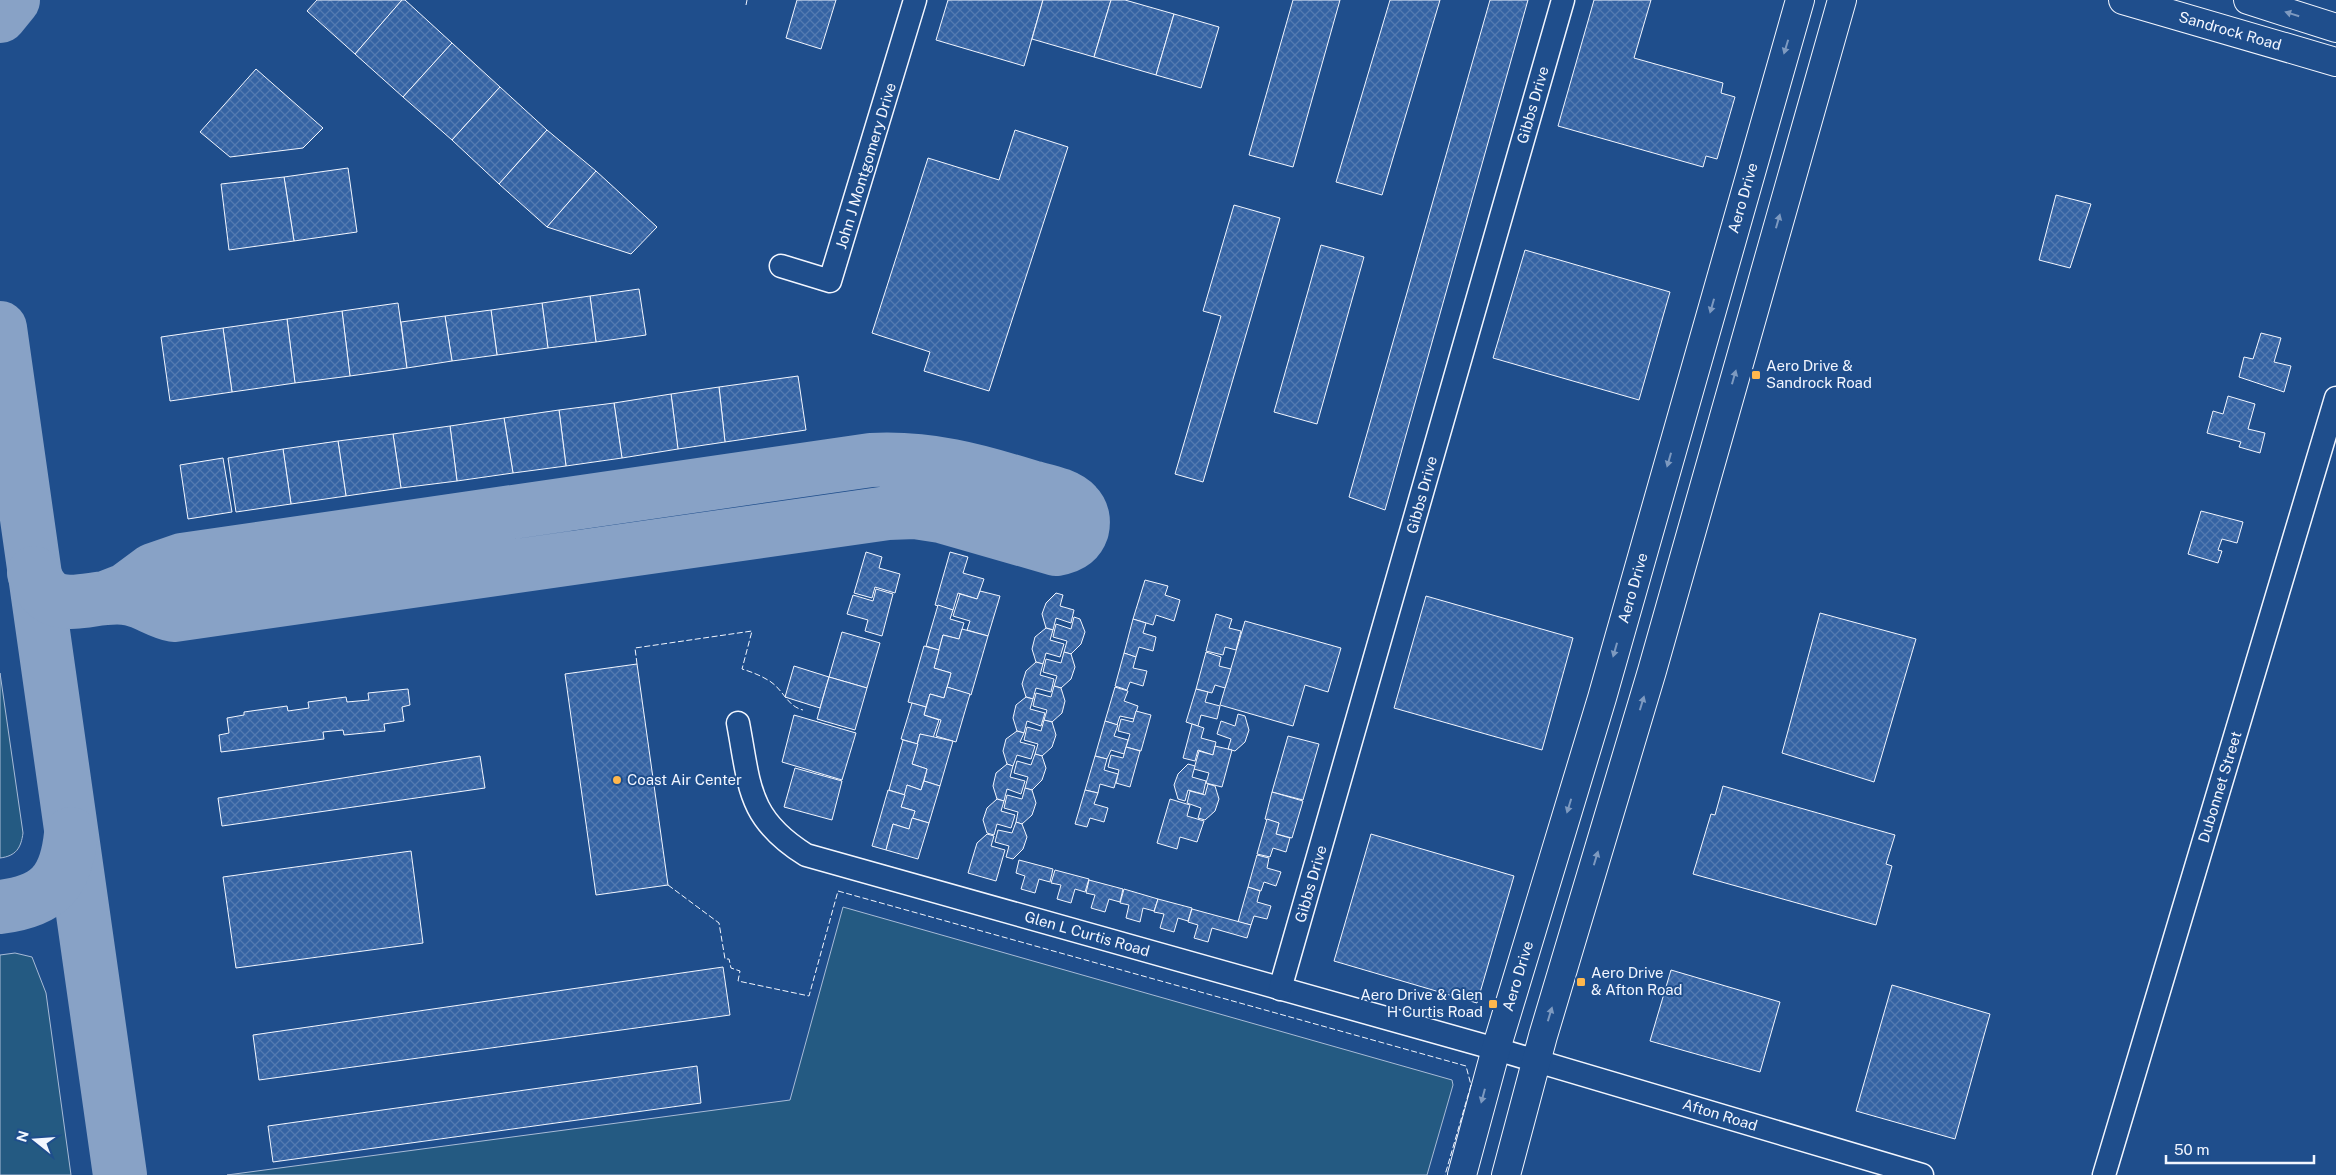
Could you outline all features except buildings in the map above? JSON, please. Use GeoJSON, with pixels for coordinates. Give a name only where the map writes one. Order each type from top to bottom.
{"type":"FeatureCollection","features":[{"type":"Feature","properties":{"kind":"main road","name":"Aero Drive"},"geometry":{"type":"LineString","coordinates":[[1506,1175],[1517,1055],[1602,698],[1800,0]]}},
{"type":"Feature","properties":{"kind":"main road","name":"Aero Drive"},"geometry":{"type":"LineString","coordinates":[[1462,1175],[1517,1055],[1652,671],[1842,0]]}},
{"type":"Feature","properties":{"kind":"main road","name":"Sandrock Road"},"geometry":{"type":"LineString","coordinates":[[2123,0],[2336,62]]}},
{"type":"Feature","properties":{"kind":"main road"},"geometry":{"type":"LineString","coordinates":[[2248,0],[2336,28]]}},
{"type":"Feature","properties":{"kind":"street","name":"John J Montgomery Drive"},"geometry":{"type":"LineString","coordinates":[[781,266],[830,281],[915,0]]}},
{"type":"Feature","properties":{"kind":"street","name":"Gibbs Drive"},"geometry":{"type":"LineString","coordinates":[[1280,989],[1562,0]]}},
{"type":"Feature","properties":{"kind":"street","name":"Dubonnet Street"},"geometry":{"type":"LineString","coordinates":[[2104,1175],[2336,398]]}},
{"type":"Feature","properties":{"kind":"street","name":"Glen L Curtis Road"},"geometry":{"type":"LineString","coordinates":[[738,723],[753,799],[772,828],[786,842],[806,855],[1517,1055]]}},
{"type":"Feature","properties":{"kind":"street","name":"Afton Road"},"geometry":{"type":"LineString","coordinates":[[1517,1055],[1922,1175]]}},
{"type":"Feature","properties":{"kind":"shaded area"},"geometry":{"type":"Polygon","coordinates":[[[0,673],[23,833],[17,850],[6,857],[0,858],[0,673]]]}},
{"type":"Feature","properties":{"kind":"shaded area"},"geometry":{"type":"Polygon","coordinates":[[[843,907],[1452,1080],[1453,1085],[1427,1175],[227,1175],[790,1100],[843,907]]]}},
{"type":"Feature","properties":{"kind":"shaded area"},"geometry":{"type":"Polygon","coordinates":[[[15,953],[32,957],[46,993],[71,1175],[0,1175],[0,955],[15,953]]]}},
{"type":"Feature","properties":{"kind":"taxiway"},"geometry":{"type":"LineString","coordinates":[[0,16],[13,0]]}},
{"type":"Feature","properties":{"kind":"taxiway"},"geometry":{"type":"LineString","coordinates":[[0,328],[120,1175]]}},
{"type":"Feature","properties":{"kind":"taxiway"},"geometry":{"type":"LineString","coordinates":[[34,573],[42,588],[51,597],[62,601],[75,602],[117,597],[142,602],[174,615],[888,513],[915,512],[941,516],[1056,549],[1065,547],[1075,541],[1082,530],[1083,520],[1082,514],[1076,505],[1067,498],[991,475],[933,463],[871,460],[182,560],[153,570],[126,590],[108,597]]}},
{"type":"Feature","properties":{"kind":"taxiway"},"geometry":{"type":"LineString","coordinates":[[0,907],[31,900],[52,887],[65,865],[71,834]]}},
{"type":"Feature","properties":{"kind":"fence"},"geometry":{"type":"LineString","coordinates":[[746,5],[747,0]]}},
{"type":"Feature","properties":{"kind":"fence"},"geometry":{"type":"LineString","coordinates":[[637,664],[635,648],[752,631],[742,669],[757,674],[771,682],[789,702],[803,710]]}},
{"type":"Feature","properties":{"kind":"fence"},"geometry":{"type":"LineString","coordinates":[[668,885],[719,923],[725,959],[729,959],[731,968],[740,971],[738,981],[809,996],[838,891],[1466,1066],[1471,1085],[1445,1175]]}},
{"type":"Feature","properties":{"kind":"place","name":"Aero Drive & Sandrock Road"},"geometry":{"type":"Point","coordinates":[1756,375]}},
{"type":"Feature","properties":{"kind":"place","name":"Coast Air Center"},"geometry":{"type":"Point","coordinates":[617,780]}},
{"type":"Feature","properties":{"kind":"place","name":"Aero Drive & Afton Road"},"geometry":{"type":"Point","coordinates":[1581,982]}},
{"type":"Feature","properties":{"kind":"place","name":"Aero Drive & Glen H Curtis Road"},"geometry":{"type":"Point","coordinates":[1493,1004]}}]}
